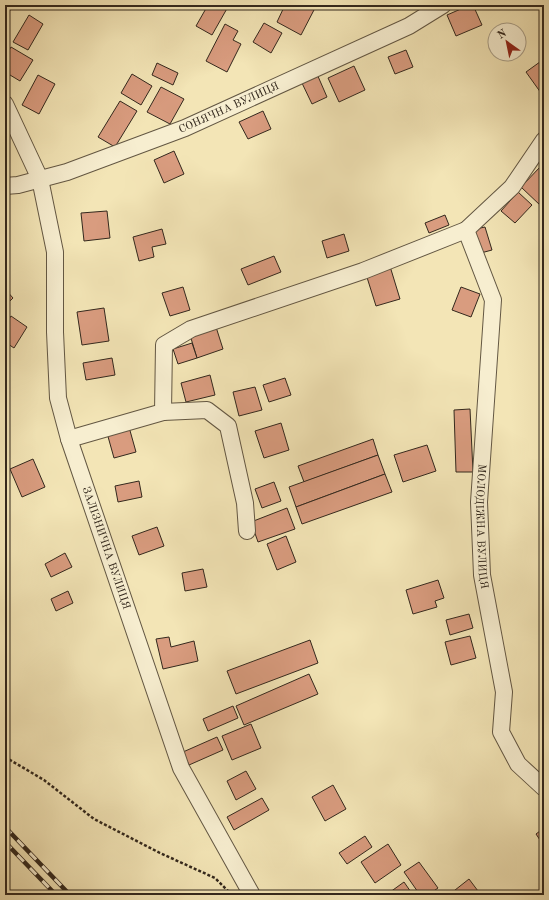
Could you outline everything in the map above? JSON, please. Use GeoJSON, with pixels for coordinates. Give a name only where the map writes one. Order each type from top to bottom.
{"type":"FeatureCollection","features":[{"type":"Feature","properties":{"kind":"street","name":"СОНЯЧНА ВУЛИЦЯ"},"geometry":{"type":"LineString","coordinates":[[5,186],[18,185],[67,172],[185,128],[409,26],[443,5]]}},
{"type":"Feature","properties":{"kind":"street","name":"ЗАЛІЗНИЧНА ВУЛИЦЯ"},"geometry":{"type":"LineString","coordinates":[[5,104],[40,179],[55,252],[55,332],[58,398],[69,439],[181,768],[252,895]]}},
{"type":"Feature","properties":{"kind":"street"},"geometry":{"type":"LineString","coordinates":[[163,412],[164,345],[191,329],[363,271],[466,230],[512,187],[544,140]]}},
{"type":"Feature","properties":{"kind":"street","name":"МОЛОДІЖНА ВУЛИЦЯ"},"geometry":{"type":"LineString","coordinates":[[466,230],[494,300],[480,502],[482,575],[504,692],[501,732],[518,764],[544,788]]}},
{"type":"Feature","properties":{"kind":"street"},"geometry":{"type":"LineString","coordinates":[[69,439],[163,412],[207,410],[228,426],[245,503],[247,530]]}},
{"type":"Feature","properties":{"kind":"path"},"geometry":{"type":"LineString","coordinates":[[5,757],[44,780],[94,819],[160,853],[215,878],[233,895]]}},
{"type":"Feature","properties":{"kind":"building"},"geometry":{"type":"Polygon","coordinates":[[[5,5],[12,6],[5,20],[5,5]]]}},
{"type":"Feature","properties":{"kind":"building"},"geometry":{"type":"Polygon","coordinates":[[[208,5],[229,5],[212,35],[196,26],[208,5]]]}},
{"type":"Feature","properties":{"kind":"building"},"geometry":{"type":"Polygon","coordinates":[[[285,5],[309,5],[315,8],[301,35],[277,22],[285,5]]]}},
{"type":"Feature","properties":{"kind":"building"},"geometry":{"type":"Polygon","coordinates":[[[473,5],[482,25],[456,36],[447,15],[473,5]]]}},
{"type":"Feature","properties":{"kind":"building"},"geometry":{"type":"Polygon","coordinates":[[[29,15],[43,24],[28,50],[13,42],[29,15]]]}},
{"type":"Feature","properties":{"kind":"building"},"geometry":{"type":"Polygon","coordinates":[[[264,23],[282,33],[271,53],[253,42],[264,23]]]}},
{"type":"Feature","properties":{"kind":"building"},"geometry":{"type":"Polygon","coordinates":[[[225,24],[238,31],[233,40],[241,44],[227,72],[206,61],[225,24]]]}},
{"type":"Feature","properties":{"kind":"building"},"geometry":{"type":"Polygon","coordinates":[[[11,47],[33,60],[20,81],[5,72],[5,57],[11,47]]]}},
{"type":"Feature","properties":{"kind":"building"},"geometry":{"type":"Polygon","coordinates":[[[406,50],[413,67],[395,74],[388,57],[406,50]]]}},
{"type":"Feature","properties":{"kind":"building"},"geometry":{"type":"Polygon","coordinates":[[[544,59],[544,91],[541,93],[526,72],[544,59]]]}},
{"type":"Feature","properties":{"kind":"building"},"geometry":{"type":"Polygon","coordinates":[[[157,63],[178,73],[173,85],[152,75],[157,63]]]}},
{"type":"Feature","properties":{"kind":"building"},"geometry":{"type":"Polygon","coordinates":[[[354,66],[365,90],[339,102],[328,78],[354,66]]]}},
{"type":"Feature","properties":{"kind":"building"},"geometry":{"type":"Polygon","coordinates":[[[132,74],[152,86],[141,105],[121,93],[132,74]]]}},
{"type":"Feature","properties":{"kind":"building"},"geometry":{"type":"Polygon","coordinates":[[[317,74],[327,97],[312,104],[301,81],[317,74]]]}},
{"type":"Feature","properties":{"kind":"building"},"geometry":{"type":"Polygon","coordinates":[[[38,75],[55,84],[39,114],[22,105],[38,75]]]}},
{"type":"Feature","properties":{"kind":"building"},"geometry":{"type":"Polygon","coordinates":[[[161,87],[184,99],[170,124],[147,112],[161,87]]]}},
{"type":"Feature","properties":{"kind":"building"},"geometry":{"type":"Polygon","coordinates":[[[120,101],[137,111],[115,147],[98,137],[120,101]]]}},
{"type":"Feature","properties":{"kind":"building"},"geometry":{"type":"Polygon","coordinates":[[[263,111],[271,129],[248,139],[239,122],[263,111]]]}},
{"type":"Feature","properties":{"kind":"building"},"geometry":{"type":"Polygon","coordinates":[[[174,151],[184,174],[164,183],[154,160],[174,151]]]}},
{"type":"Feature","properties":{"kind":"building"},"geometry":{"type":"Polygon","coordinates":[[[541,166],[544,169],[544,203],[541,206],[521,187],[541,166]]]}},
{"type":"Feature","properties":{"kind":"building"},"geometry":{"type":"Polygon","coordinates":[[[518,192],[532,205],[515,223],[501,211],[518,192]]]}},
{"type":"Feature","properties":{"kind":"building"},"geometry":{"type":"Polygon","coordinates":[[[107,211],[110,238],[84,241],[81,213],[107,211]]]}},
{"type":"Feature","properties":{"kind":"building"},"geometry":{"type":"Polygon","coordinates":[[[445,215],[449,225],[429,233],[425,223],[445,215]]]}},
{"type":"Feature","properties":{"kind":"building"},"geometry":{"type":"Polygon","coordinates":[[[485,227],[492,250],[477,254],[471,230],[485,227]]]}},
{"type":"Feature","properties":{"kind":"building"},"geometry":{"type":"Polygon","coordinates":[[[162,229],[166,244],[152,247],[154,257],[139,261],[133,237],[162,229]]]}},
{"type":"Feature","properties":{"kind":"building"},"geometry":{"type":"Polygon","coordinates":[[[344,234],[349,251],[327,258],[322,241],[344,234]]]}},
{"type":"Feature","properties":{"kind":"building"},"geometry":{"type":"Polygon","coordinates":[[[274,256],[281,272],[248,285],[241,269],[274,256]]]}},
{"type":"Feature","properties":{"kind":"building"},"geometry":{"type":"Polygon","coordinates":[[[389,263],[400,299],[376,306],[365,271],[389,263]]]}},
{"type":"Feature","properties":{"kind":"building"},"geometry":{"type":"Polygon","coordinates":[[[183,287],[190,310],[170,316],[162,293],[183,287]]]}},
{"type":"Feature","properties":{"kind":"building"},"geometry":{"type":"Polygon","coordinates":[[[461,287],[480,294],[471,317],[452,310],[461,287]]]}},
{"type":"Feature","properties":{"kind":"building"},"geometry":{"type":"Polygon","coordinates":[[[5,289],[13,298],[5,306],[5,289]]]}},
{"type":"Feature","properties":{"kind":"building"},"geometry":{"type":"Polygon","coordinates":[[[104,308],[109,341],[82,345],[77,312],[104,308]]]}},
{"type":"Feature","properties":{"kind":"building"},"geometry":{"type":"Polygon","coordinates":[[[11,316],[27,327],[14,348],[5,342],[5,325],[11,316]]]}},
{"type":"Feature","properties":{"kind":"building"},"geometry":{"type":"Polygon","coordinates":[[[216,327],[223,349],[197,358],[190,335],[216,327]]]}},
{"type":"Feature","properties":{"kind":"building"},"geometry":{"type":"Polygon","coordinates":[[[192,343],[197,358],[178,364],[173,349],[192,343]]]}},
{"type":"Feature","properties":{"kind":"building"},"geometry":{"type":"Polygon","coordinates":[[[112,358],[115,375],[86,380],[83,363],[112,358]]]}},
{"type":"Feature","properties":{"kind":"building"},"geometry":{"type":"Polygon","coordinates":[[[210,375],[215,395],[186,402],[181,383],[210,375]]]}},
{"type":"Feature","properties":{"kind":"building"},"geometry":{"type":"Polygon","coordinates":[[[285,378],[291,395],[269,402],[263,385],[285,378]]]}},
{"type":"Feature","properties":{"kind":"building"},"geometry":{"type":"Polygon","coordinates":[[[255,387],[262,410],[239,416],[233,392],[255,387]]]}},
{"type":"Feature","properties":{"kind":"building"},"geometry":{"type":"Polygon","coordinates":[[[470,409],[473,472],[456,472],[454,410],[470,409]]]}},
{"type":"Feature","properties":{"kind":"building"},"geometry":{"type":"Polygon","coordinates":[[[281,423],[289,450],[264,458],[255,431],[281,423]]]}},
{"type":"Feature","properties":{"kind":"building"},"geometry":{"type":"Polygon","coordinates":[[[129,427],[136,452],[114,458],[107,433],[129,427]]]}},
{"type":"Feature","properties":{"kind":"building"},"geometry":{"type":"Polygon","coordinates":[[[373,439],[378,455],[304,482],[298,466],[373,439]]]}},
{"type":"Feature","properties":{"kind":"building"},"geometry":{"type":"Polygon","coordinates":[[[427,445],[436,471],[403,482],[394,455],[427,445]]]}},
{"type":"Feature","properties":{"kind":"building"},"geometry":{"type":"Polygon","coordinates":[[[378,455],[385,474],[296,507],[289,487],[378,455]]]}},
{"type":"Feature","properties":{"kind":"building"},"geometry":{"type":"Polygon","coordinates":[[[33,459],[45,487],[22,497],[10,469],[33,459]]]}},
{"type":"Feature","properties":{"kind":"building"},"geometry":{"type":"Polygon","coordinates":[[[385,474],[392,492],[302,524],[296,507],[385,474]]]}},
{"type":"Feature","properties":{"kind":"building"},"geometry":{"type":"Polygon","coordinates":[[[139,481],[142,497],[118,502],[115,486],[139,481]]]}},
{"type":"Feature","properties":{"kind":"building"},"geometry":{"type":"Polygon","coordinates":[[[274,482],[281,501],[262,508],[255,489],[274,482]]]}},
{"type":"Feature","properties":{"kind":"building"},"geometry":{"type":"Polygon","coordinates":[[[287,508],[295,529],[258,542],[251,522],[287,508]]]}},
{"type":"Feature","properties":{"kind":"building"},"geometry":{"type":"Polygon","coordinates":[[[157,527],[164,546],[139,555],[132,536],[157,527]]]}},
{"type":"Feature","properties":{"kind":"building"},"geometry":{"type":"Polygon","coordinates":[[[286,536],[296,562],[277,570],[267,544],[286,536]]]}},
{"type":"Feature","properties":{"kind":"building"},"geometry":{"type":"Polygon","coordinates":[[[65,553],[72,567],[51,577],[45,564],[65,553]]]}},
{"type":"Feature","properties":{"kind":"building"},"geometry":{"type":"Polygon","coordinates":[[[203,569],[207,587],[185,591],[182,573],[203,569]]]}},
{"type":"Feature","properties":{"kind":"building"},"geometry":{"type":"Polygon","coordinates":[[[438,580],[444,598],[435,601],[437,607],[413,614],[406,590],[438,580]]]}},
{"type":"Feature","properties":{"kind":"building"},"geometry":{"type":"Polygon","coordinates":[[[68,591],[73,603],[56,611],[51,599],[68,591]]]}},
{"type":"Feature","properties":{"kind":"building"},"geometry":{"type":"Polygon","coordinates":[[[469,614],[473,628],[450,635],[446,620],[469,614]]]}},
{"type":"Feature","properties":{"kind":"building"},"geometry":{"type":"Polygon","coordinates":[[[470,636],[476,658],[451,665],[445,642],[470,636]]]}},
{"type":"Feature","properties":{"kind":"building"},"geometry":{"type":"Polygon","coordinates":[[[169,637],[171,647],[194,641],[198,661],[163,669],[156,639],[169,637]]]}},
{"type":"Feature","properties":{"kind":"building"},"geometry":{"type":"Polygon","coordinates":[[[310,640],[318,663],[236,694],[227,671],[310,640]]]}},
{"type":"Feature","properties":{"kind":"building"},"geometry":{"type":"Polygon","coordinates":[[[309,674],[318,694],[244,725],[236,706],[309,674]]]}},
{"type":"Feature","properties":{"kind":"building"},"geometry":{"type":"Polygon","coordinates":[[[233,706],[238,718],[208,731],[203,719],[233,706]]]}},
{"type":"Feature","properties":{"kind":"building"},"geometry":{"type":"Polygon","coordinates":[[[251,724],[261,748],[232,760],[222,736],[251,724]]]}},
{"type":"Feature","properties":{"kind":"building"},"geometry":{"type":"Polygon","coordinates":[[[217,737],[223,750],[189,765],[183,752],[217,737]]]}},
{"type":"Feature","properties":{"kind":"building"},"geometry":{"type":"Polygon","coordinates":[[[246,771],[256,789],[236,800],[227,781],[246,771]]]}},
{"type":"Feature","properties":{"kind":"building"},"geometry":{"type":"Polygon","coordinates":[[[333,785],[346,809],[325,821],[312,797],[333,785]]]}},
{"type":"Feature","properties":{"kind":"building"},"geometry":{"type":"Polygon","coordinates":[[[262,798],[269,810],[234,830],[227,817],[262,798]]]}},
{"type":"Feature","properties":{"kind":"building"},"geometry":{"type":"Polygon","coordinates":[[[544,828],[544,846],[536,834],[544,828]]]}},
{"type":"Feature","properties":{"kind":"building"},"geometry":{"type":"Polygon","coordinates":[[[365,836],[372,847],[347,864],[339,853],[365,836]]]}},
{"type":"Feature","properties":{"kind":"building"},"geometry":{"type":"Polygon","coordinates":[[[388,844],[401,865],[375,883],[361,862],[388,844]]]}},
{"type":"Feature","properties":{"kind":"building"},"geometry":{"type":"Polygon","coordinates":[[[419,862],[438,888],[428,895],[420,895],[404,872],[419,862]]]}},
{"type":"Feature","properties":{"kind":"building"},"geometry":{"type":"Polygon","coordinates":[[[469,879],[481,895],[450,894],[469,879]]]}},
{"type":"Feature","properties":{"kind":"building"},"geometry":{"type":"Polygon","coordinates":[[[404,882],[413,895],[386,895],[404,882]]]}},
{"type":"Feature","properties":{"kind":"railway"},"geometry":{"type":"LineString","coordinates":[[5,827],[70,895]]}},
{"type":"Feature","properties":{"kind":"railway"},"geometry":{"type":"LineString","coordinates":[[5,842],[56,895]]}}]}
